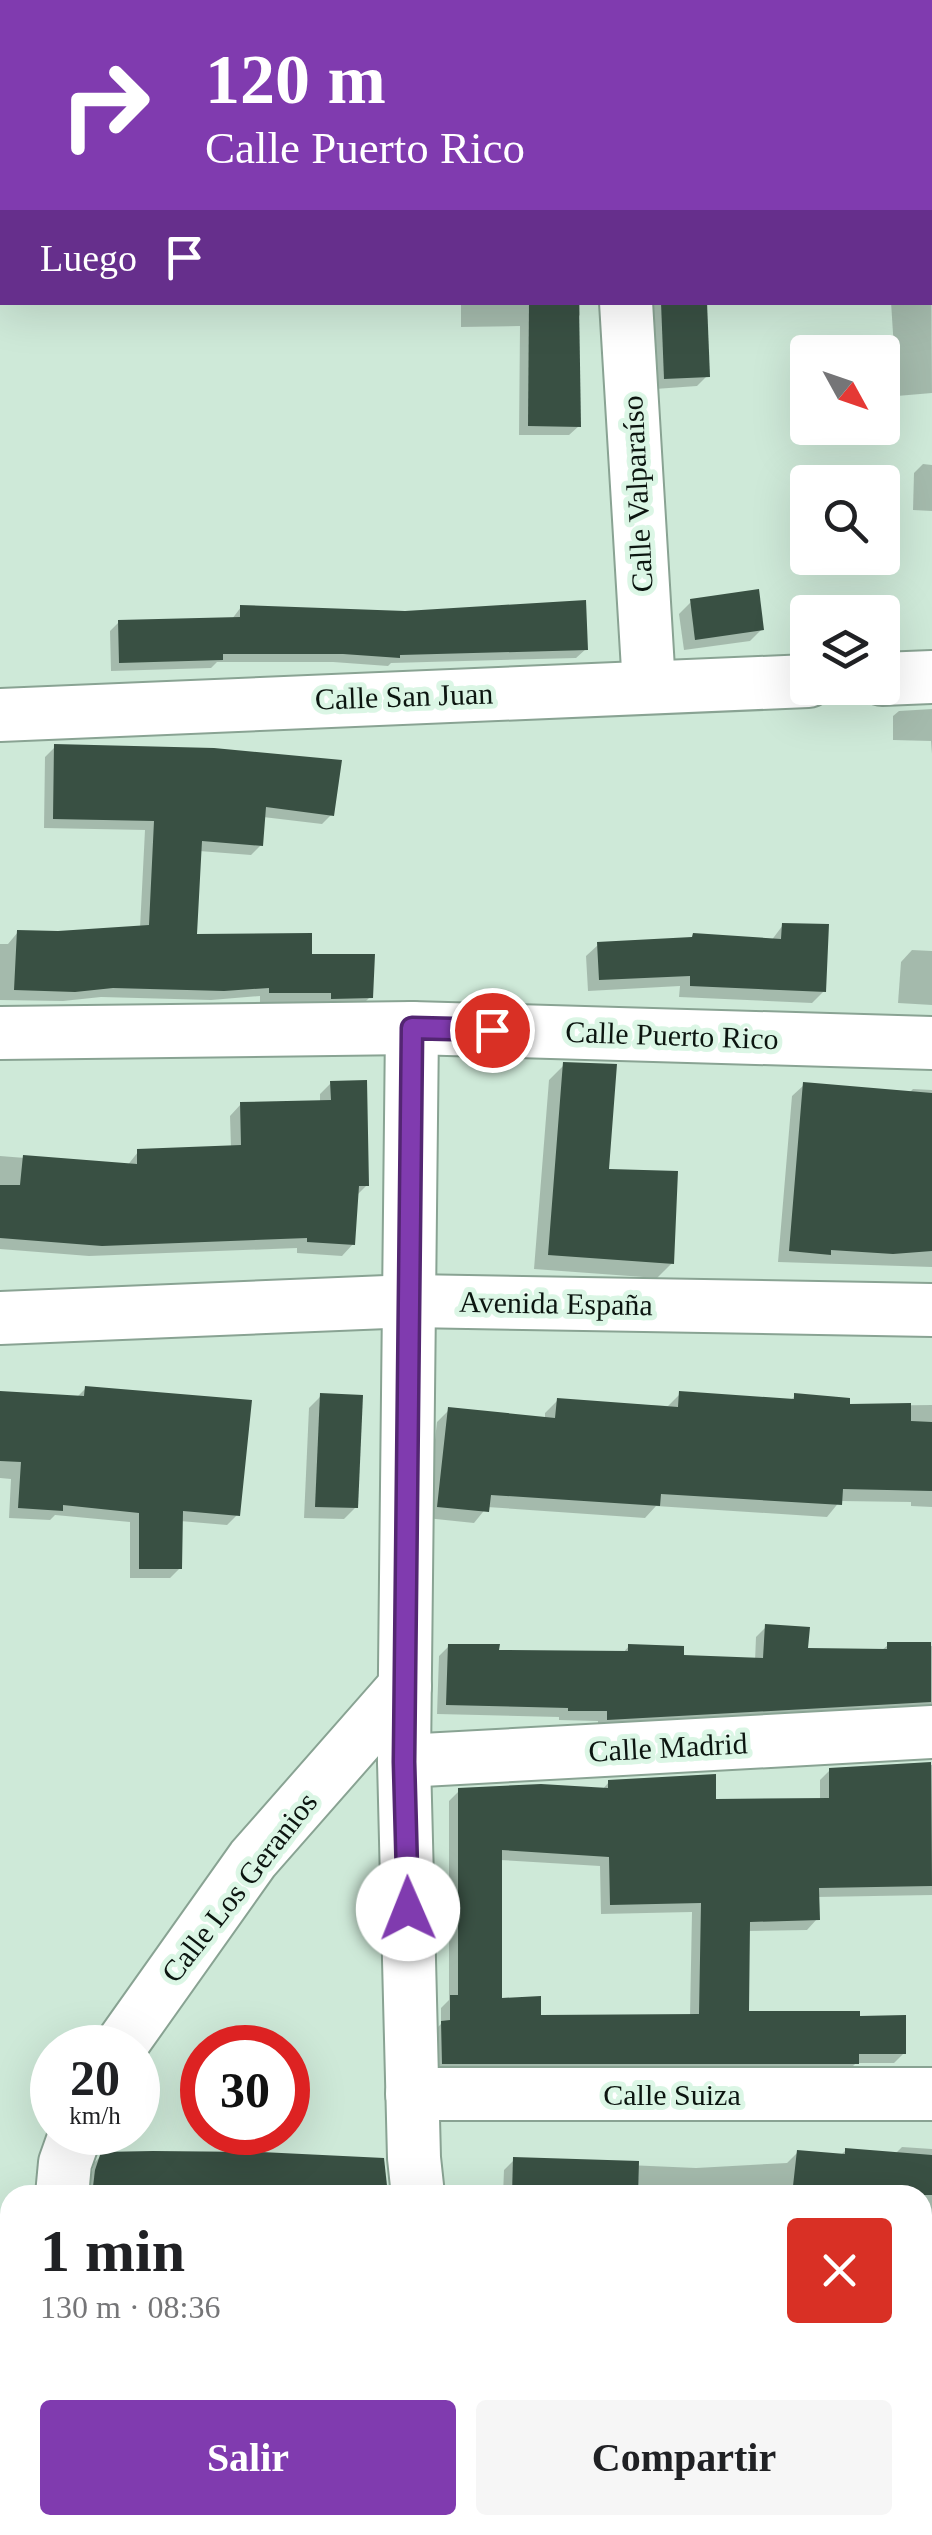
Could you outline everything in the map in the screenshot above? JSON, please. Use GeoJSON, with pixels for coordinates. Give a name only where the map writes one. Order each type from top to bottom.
{"type":"FeatureCollection","features":[{"type":"Feature","properties":{"kind":"street","name":"Calle Valparaíso"},"geometry":{"type":"LineString","coordinates":[[626,305],[649,686]]}},
{"type":"Feature","properties":{"kind":"street"},"geometry":{"type":"LineString","coordinates":[[900,679],[932,678]]}},
{"type":"Feature","properties":{"kind":"street","name":"Calle San Juan"},"geometry":{"type":"LineString","coordinates":[[0,714],[790,682]]}},
{"type":"Feature","properties":{"kind":"street"},"geometry":{"type":"LineString","coordinates":[[412,1028],[404,1762],[417,2185]]}},
{"type":"Feature","properties":{"kind":"street","name":"Calle Puerto Rico"},"geometry":{"type":"LineString","coordinates":[[0,1033],[412,1028],[932,1043]]}},
{"type":"Feature","properties":{"kind":"street","name":"Avenida España"},"geometry":{"type":"LineString","coordinates":[[0,1318],[412,1301],[932,1310]]}},
{"type":"Feature","properties":{"kind":"street","name":"Calle Los Geranios"},"geometry":{"type":"LineString","coordinates":[[135,2025],[253,1859],[406,1686]]}},
{"type":"Feature","properties":{"kind":"street","name":"Calle Madrid"},"geometry":{"type":"LineString","coordinates":[[404,1762],[932,1732]]}},
{"type":"Feature","properties":{"kind":"street","name":"Calle Suiza"},"geometry":{"type":"LineString","coordinates":[[412,2094],[932,2094]]}},
{"type":"Feature","properties":{"kind":"street"},"geometry":{"type":"LineString","coordinates":[[63,2185],[69,2155]]}},
{"type":"Feature","properties":{"kind":"building"},"geometry":{"type":"Polygon","coordinates":[[[529,305],[579,305],[581,427],[528,426],[529,305]]]}},
{"type":"Feature","properties":{"kind":"building"},"geometry":{"type":"Polygon","coordinates":[[[661,305],[707,305],[710,377],[664,379],[661,305]]]}},
{"type":"Feature","properties":{"kind":"building"},"geometry":{"type":"Polygon","coordinates":[[[759,589],[764,630],[695,640],[690,599],[759,589]]]}},
{"type":"Feature","properties":{"kind":"building"},"geometry":{"type":"Polygon","coordinates":[[[586,600],[588,650],[400,658],[223,654],[223,660],[119,663],[118,620],[240,617],[240,605],[405,611],[586,600]]]}},
{"type":"Feature","properties":{"kind":"building"},"geometry":{"type":"Polygon","coordinates":[[[54,744],[214,748],[342,760],[334,816],[266,807],[263,846],[202,841],[197,934],[312,933],[312,954],[375,954],[373,998],[331,999],[331,993],[269,993],[269,988],[14,990],[17,930],[149,925],[154,821],[53,819],[54,744]]]}},
{"type":"Feature","properties":{"kind":"building"},"geometry":{"type":"Polygon","coordinates":[[[782,923],[829,924],[826,992],[690,986],[690,976],[599,980],[597,942],[692,937],[693,933],[781,939],[782,923]]]}},
{"type":"Feature","properties":{"kind":"building"},"geometry":{"type":"Polygon","coordinates":[[[563,1062],[617,1064],[609,1169],[678,1171],[674,1264],[548,1255],[563,1062]]]}},
{"type":"Feature","properties":{"kind":"building"},"geometry":{"type":"Polygon","coordinates":[[[367,1080],[369,1186],[359,1186],[355,1245],[307,1242],[307,1238],[102,1246],[0,1238],[0,1185],[20,1185],[23,1155],[137,1164],[137,1149],[241,1145],[240,1102],[331,1100],[330,1081],[367,1080]]]}},
{"type":"Feature","properties":{"kind":"building"},"geometry":{"type":"Polygon","coordinates":[[[803,1082],[932,1093],[932,1251],[893,1254],[831,1250],[831,1255],[789,1251],[803,1082]]]}},
{"type":"Feature","properties":{"kind":"building"},"geometry":{"type":"Polygon","coordinates":[[[85,1386],[252,1400],[240,1516],[183,1511],[182,1569],[139,1569],[139,1513],[63,1505],[63,1511],[18,1508],[21,1462],[0,1461],[0,1391],[84,1396],[85,1386]]]}},
{"type":"Feature","properties":{"kind":"building"},"geometry":{"type":"Polygon","coordinates":[[[679,1391],[794,1399],[794,1393],[850,1398],[850,1404],[911,1403],[911,1421],[932,1422],[932,1491],[843,1489],[842,1505],[661,1494],[660,1506],[491,1495],[489,1512],[437,1507],[448,1407],[555,1418],[557,1398],[678,1407],[679,1391]]]}},
{"type":"Feature","properties":{"kind":"building"},"geometry":{"type":"Polygon","coordinates":[[[320,1393],[363,1395],[358,1508],[315,1507],[320,1393]]]}},
{"type":"Feature","properties":{"kind":"building"},"geometry":{"type":"Polygon","coordinates":[[[765,1624],[810,1627],[808,1648],[887,1649],[887,1642],[931,1642],[931,1702],[607,1720],[607,1711],[446,1705],[448,1644],[500,1644],[499,1650],[628,1651],[628,1644],[684,1646],[684,1655],[763,1658],[765,1624]]]}},
{"type":"Feature","properties":{"kind":"building"},"geometry":{"type":"Polygon","coordinates":[[[931,1762],[932,1886],[819,1888],[820,1920],[750,1922],[749,2011],[906,2015],[906,2054],[859,2054],[859,2064],[442,2064],[441,2021],[450,2020],[450,1995],[458,1995],[458,1788],[541,1784],[608,1788],[608,1780],[716,1774],[716,1799],[829,1798],[829,1768],[931,1762]],[[502,1850],[502,1998],[541,1996],[541,2015],[699,2014],[701,1903],[610,1905],[609,1857],[502,1850]]]}},
{"type":"Feature","properties":{"kind":"building"},"geometry":{"type":"Polygon","coordinates":[[[845,2148],[932,2155],[932,2185],[793,2185],[797,2150],[845,2154],[845,2148]]]}},
{"type":"Feature","properties":{"kind":"building"},"geometry":{"type":"Polygon","coordinates":[[[160,2151],[180,2151],[180,2155],[384,2158],[387,2185],[93,2185],[100,2155],[160,2155],[160,2151]]]}},
{"type":"Feature","properties":{"kind":"building"},"geometry":{"type":"Polygon","coordinates":[[[513,2157],[639,2161],[638,2185],[512,2185],[513,2157]]]}},
{"type":"Feature","properties":{"kind":"route"},"geometry":{"type":"LineString","coordinates":[[408,1909],[404,1762],[412,1028],[492,1030]]}}]}
